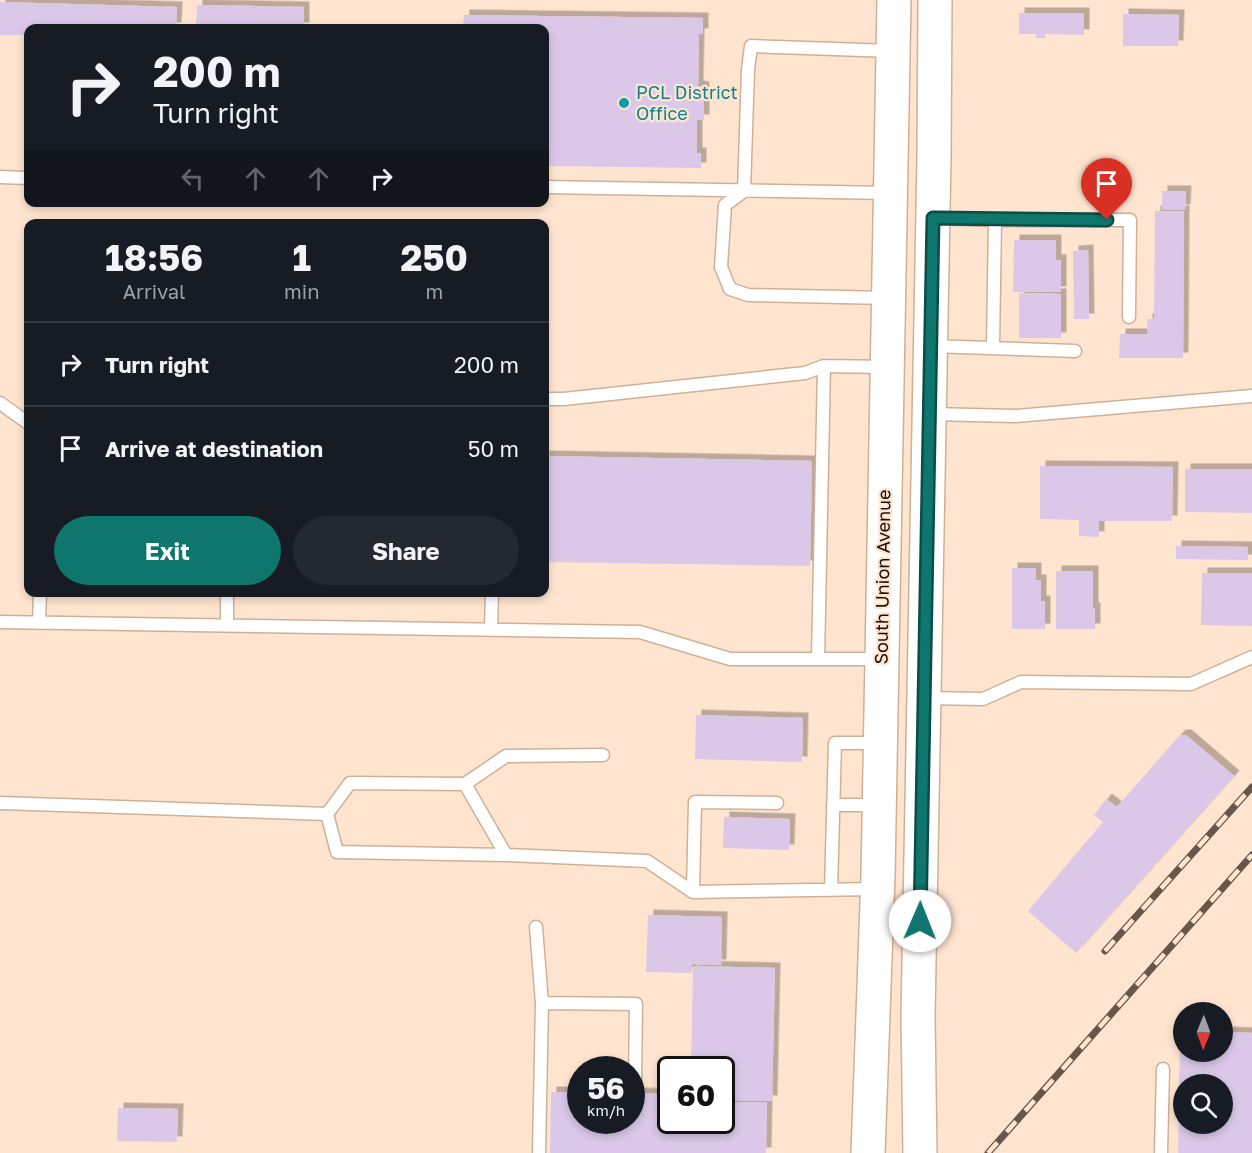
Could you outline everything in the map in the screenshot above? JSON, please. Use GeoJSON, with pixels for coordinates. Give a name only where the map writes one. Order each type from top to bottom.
{"type":"FeatureCollection","features":[{"type":"Feature","properties":{"kind":"main road","name":"South Union Avenue"},"geometry":{"type":"LineString","coordinates":[[868,1153],[879,805],[894,0]]}},
{"type":"Feature","properties":{"kind":"main road"},"geometry":{"type":"LineString","coordinates":[[906,0],[914,39],[916,109],[921,122],[934,132]]}},
{"type":"Feature","properties":{"kind":"main road"},"geometry":{"type":"LineString","coordinates":[[920,1153],[919,988],[935,0]]}},
{"type":"Feature","properties":{"kind":"main road"},"geometry":{"type":"LineString","coordinates":[[891,193],[908,218],[913,242],[911,396],[916,411],[929,414]]}},
{"type":"Feature","properties":{"kind":"main road"},"geometry":{"type":"LineString","coordinates":[[885,458],[902,510],[902,644],[924,698]]}},
{"type":"Feature","properties":{"kind":"main road"},"geometry":{"type":"LineString","coordinates":[[880,743],[894,747],[900,754],[899,956],[919,988]]}},
{"type":"Feature","properties":{"kind":"lane"},"geometry":{"type":"LineString","coordinates":[[889,298],[748,296],[730,289],[721,267],[725,206],[744,191],[748,70],[751,46],[893,51]]}},
{"type":"Feature","properties":{"kind":"lane"},"geometry":{"type":"LineString","coordinates":[[0,177],[24,178]]}},
{"type":"Feature","properties":{"kind":"lane"},"geometry":{"type":"LineString","coordinates":[[549,187],[891,193]]}},
{"type":"Feature","properties":{"kind":"lane"},"geometry":{"type":"LineString","coordinates":[[933,218],[1130,220],[1130,317]]}},
{"type":"Feature","properties":{"kind":"lane"},"geometry":{"type":"LineString","coordinates":[[993,348],[995,220]]}},
{"type":"Feature","properties":{"kind":"lane"},"geometry":{"type":"LineString","coordinates":[[930,346],[1075,351]]}},
{"type":"Feature","properties":{"kind":"lane"},"geometry":{"type":"LineString","coordinates":[[818,659],[824,366]]}},
{"type":"Feature","properties":{"kind":"lane"},"geometry":{"type":"LineString","coordinates":[[549,399],[804,373],[824,366],[887,367]]}},
{"type":"Feature","properties":{"kind":"lane"},"geometry":{"type":"LineString","coordinates":[[929,414],[1015,416],[1252,396]]}},
{"type":"Feature","properties":{"kind":"lane"},"geometry":{"type":"LineString","coordinates":[[0,403],[24,420]]}},
{"type":"Feature","properties":{"kind":"lane"},"geometry":{"type":"LineString","coordinates":[[39,623],[40,597]]}},
{"type":"Feature","properties":{"kind":"lane"},"geometry":{"type":"LineString","coordinates":[[226,626],[227,597]]}},
{"type":"Feature","properties":{"kind":"lane"},"geometry":{"type":"LineString","coordinates":[[491,630],[492,597]]}},
{"type":"Feature","properties":{"kind":"lane"},"geometry":{"type":"LineString","coordinates":[[0,622],[640,632],[730,659],[881,659]]}},
{"type":"Feature","properties":{"kind":"lane"},"geometry":{"type":"LineString","coordinates":[[924,698],[983,699],[1021,682],[1191,684],[1252,657]]}},
{"type":"Feature","properties":{"kind":"lane"},"geometry":{"type":"LineString","coordinates":[[831,890],[835,742],[880,743]]}},
{"type":"Feature","properties":{"kind":"lane"},"geometry":{"type":"LineString","coordinates":[[327,814],[350,783],[465,784],[506,756],[603,755]]}},
{"type":"Feature","properties":{"kind":"lane"},"geometry":{"type":"LineString","coordinates":[[465,784],[506,855]]}},
{"type":"Feature","properties":{"kind":"lane"},"geometry":{"type":"LineString","coordinates":[[693,892],[695,802],[777,802]]}},
{"type":"Feature","properties":{"kind":"lane"},"geometry":{"type":"LineString","coordinates":[[0,803],[327,814]]}},
{"type":"Feature","properties":{"kind":"lane"},"geometry":{"type":"LineString","coordinates":[[833,805],[879,805]]}},
{"type":"Feature","properties":{"kind":"lane"},"geometry":{"type":"LineString","coordinates":[[327,814],[337,852],[506,855],[647,861],[693,892],[877,889]]}},
{"type":"Feature","properties":{"kind":"lane"},"geometry":{"type":"LineString","coordinates":[[536,927],[542,1003],[539,1153]]}},
{"type":"Feature","properties":{"kind":"lane"},"geometry":{"type":"LineString","coordinates":[[542,1003],[636,1004],[635,1056]]}},
{"type":"Feature","properties":{"kind":"lane"},"geometry":{"type":"LineString","coordinates":[[1161,1153],[1163,1069]]}},
{"type":"Feature","properties":{"kind":"building"},"geometry":{"type":"Polygon","coordinates":[[[0,2],[177,7],[176,24],[24,24],[24,35],[0,35],[0,2]]]}},
{"type":"Feature","properties":{"kind":"building"},"geometry":{"type":"Polygon","coordinates":[[[197,5],[304,7],[304,24],[196,24],[197,5]]]}},
{"type":"Feature","properties":{"kind":"building"},"geometry":{"type":"Polygon","coordinates":[[[1019,13],[1084,13],[1084,35],[1045,34],[1046,38],[1036,38],[1036,34],[1019,34],[1019,13]]]}},
{"type":"Feature","properties":{"kind":"building"},"geometry":{"type":"Polygon","coordinates":[[[1123,14],[1179,15],[1178,46],[1123,46],[1123,14]]]}},
{"type":"Feature","properties":{"kind":"building","name":"PCL District Office"},"geometry":{"type":"Polygon","coordinates":[[[464,15],[703,18],[703,34],[699,34],[698,86],[704,87],[704,120],[697,120],[697,153],[701,153],[701,168],[549,166],[549,24],[463,24],[464,15]]]}},
{"type":"Feature","properties":{"kind":"building"},"geometry":{"type":"Polygon","coordinates":[[[1162,191],[1186,191],[1185,210],[1162,210],[1162,191]]]}},
{"type":"Feature","properties":{"kind":"building"},"geometry":{"type":"Polygon","coordinates":[[[1155,211],[1184,211],[1183,358],[1119,358],[1120,334],[1148,334],[1147,319],[1154,319],[1155,211]]]}},
{"type":"Feature","properties":{"kind":"building"},"geometry":{"type":"Polygon","coordinates":[[[1014,240],[1056,240],[1056,260],[1061,260],[1061,292],[1013,292],[1014,240]]]}},
{"type":"Feature","properties":{"kind":"building"},"geometry":{"type":"Polygon","coordinates":[[[1088,250],[1089,319],[1074,319],[1073,251],[1088,250]]]}},
{"type":"Feature","properties":{"kind":"building"},"geometry":{"type":"Polygon","coordinates":[[[1019,293],[1061,294],[1061,338],[1019,338],[1019,293]]]}},
{"type":"Feature","properties":{"kind":"building"},"geometry":{"type":"Polygon","coordinates":[[[549,456],[812,461],[810,566],[549,562],[549,456]]]}},
{"type":"Feature","properties":{"kind":"building"},"geometry":{"type":"Polygon","coordinates":[[[1040,466],[1173,467],[1172,521],[1099,521],[1099,537],[1079,536],[1079,520],[1040,519],[1040,466]]]}},
{"type":"Feature","properties":{"kind":"building"},"geometry":{"type":"Polygon","coordinates":[[[1185,469],[1252,469],[1252,513],[1185,512],[1185,469]]]}},
{"type":"Feature","properties":{"kind":"building"},"geometry":{"type":"Polygon","coordinates":[[[1176,546],[1248,547],[1248,560],[1176,559],[1176,546]]]}},
{"type":"Feature","properties":{"kind":"building"},"geometry":{"type":"Polygon","coordinates":[[[1012,568],[1036,568],[1036,580],[1041,580],[1041,601],[1045,601],[1045,629],[1012,629],[1012,568]]]}},
{"type":"Feature","properties":{"kind":"building"},"geometry":{"type":"Polygon","coordinates":[[[1056,571],[1093,571],[1095,629],[1056,629],[1056,571]]]}},
{"type":"Feature","properties":{"kind":"building"},"geometry":{"type":"Polygon","coordinates":[[[1202,573],[1252,573],[1252,626],[1201,625],[1202,573]]]}},
{"type":"Feature","properties":{"kind":"building"},"geometry":{"type":"Polygon","coordinates":[[[696,715],[803,718],[802,762],[695,759],[696,715]]]}},
{"type":"Feature","properties":{"kind":"building"},"geometry":{"type":"Polygon","coordinates":[[[1180,735],[1186,735],[1234,776],[1076,953],[1028,911],[1103,822],[1094,815],[1106,799],[1117,807],[1180,735]]]}},
{"type":"Feature","properties":{"kind":"building"},"geometry":{"type":"Polygon","coordinates":[[[724,817],[790,819],[789,850],[723,848],[724,817]]]}},
{"type":"Feature","properties":{"kind":"building"},"geometry":{"type":"Polygon","coordinates":[[[648,915],[722,917],[721,965],[692,964],[692,973],[646,972],[648,915]]]}},
{"type":"Feature","properties":{"kind":"building"},"geometry":{"type":"Polygon","coordinates":[[[693,966],[775,968],[772,1101],[735,1100],[735,1056],[691,1056],[693,966]]]}},
{"type":"Feature","properties":{"kind":"building"},"geometry":{"type":"Polygon","coordinates":[[[1233,1032],[1252,1033],[1252,1153],[1178,1153],[1178,1134],[1233,1134],[1233,1074],[1179,1074],[1180,1062],[1233,1062],[1233,1032]]]}},
{"type":"Feature","properties":{"kind":"building"},"geometry":{"type":"Polygon","coordinates":[[[551,1092],[567,1092],[567,1134],[645,1134],[645,1093],[657,1094],[657,1134],[735,1134],[735,1102],[767,1102],[766,1153],[550,1153],[551,1092]]]}},
{"type":"Feature","properties":{"kind":"building"},"geometry":{"type":"Polygon","coordinates":[[[118,1108],[178,1109],[177,1142],[117,1141],[118,1108]]]}},
{"type":"Feature","properties":{"kind":"railway"},"geometry":{"type":"LineString","coordinates":[[1105,951],[1252,787]]}},
{"type":"Feature","properties":{"kind":"railway"},"geometry":{"type":"LineString","coordinates":[[988,1153],[1252,855]]}},
{"type":"Feature","properties":{"kind":"place","name":"PCL District Office"},"geometry":{"type":"Point","coordinates":[624,103]}},
{"type":"Feature","properties":{"kind":"route"},"geometry":{"type":"LineString","coordinates":[[920,921],[933,218],[1107,220]]}}]}
